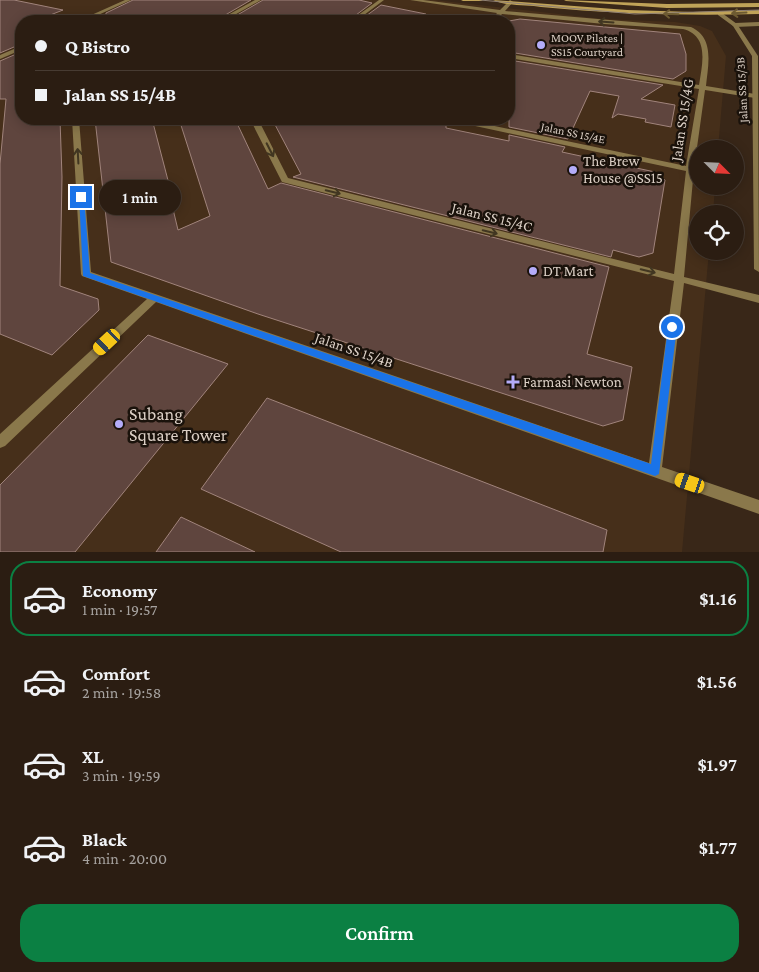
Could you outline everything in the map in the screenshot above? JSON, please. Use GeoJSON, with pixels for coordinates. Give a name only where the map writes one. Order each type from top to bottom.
{"type":"FeatureCollection","features":[{"type":"Feature","properties":{"kind":"main road"},"geometry":{"type":"LineString","coordinates":[[463,0],[481,0]]}},
{"type":"Feature","properties":{"kind":"main road"},"geometry":{"type":"LineString","coordinates":[[495,0],[631,13],[720,14],[759,12]]}},
{"type":"Feature","properties":{"kind":"main road"},"geometry":{"type":"LineString","coordinates":[[566,0],[667,6],[759,5]]}},
{"type":"Feature","properties":{"kind":"street"},"geometry":{"type":"LineString","coordinates":[[95,15],[129,0]]}},
{"type":"Feature","properties":{"kind":"street"},"geometry":{"type":"LineString","coordinates":[[231,15],[259,0]]}},
{"type":"Feature","properties":{"kind":"street"},"geometry":{"type":"LineString","coordinates":[[361,15],[382,0]]}},
{"type":"Feature","properties":{"kind":"street"},"geometry":{"type":"LineString","coordinates":[[412,0],[501,12]]}},
{"type":"Feature","properties":{"kind":"street"},"geometry":{"type":"LineString","coordinates":[[498,15],[510,2]]}},
{"type":"Feature","properties":{"kind":"street","name":"Jalan SS 15/4G"},"geometry":{"type":"LineString","coordinates":[[501,12],[690,28],[695,30],[707,54],[695,140]]}},
{"type":"Feature","properties":{"kind":"street","name":"Jalan SS 15/3B"},"geometry":{"type":"LineString","coordinates":[[720,14],[735,25],[754,56],[759,269]]}},
{"type":"Feature","properties":{"kind":"street"},"geometry":{"type":"LineString","coordinates":[[735,25],[759,24]]}},
{"type":"Feature","properties":{"kind":"street"},"geometry":{"type":"LineString","coordinates":[[0,57],[15,51]]}},
{"type":"Feature","properties":{"kind":"street"},"geometry":{"type":"LineString","coordinates":[[515,57],[755,96]]}},
{"type":"Feature","properties":{"kind":"street","name":"Jalan SS 15/4B"},"geometry":{"type":"LineString","coordinates":[[76,125],[86,274],[759,507]]}},
{"type":"Feature","properties":{"kind":"street","name":"Jalan SS 15/4C"},"geometry":{"type":"LineString","coordinates":[[257,125],[285,180],[759,299]]}},
{"type":"Feature","properties":{"kind":"street","name":"Jalan SS 15/4E"},"geometry":{"type":"LineString","coordinates":[[481,125],[689,169]]}},
{"type":"Feature","properties":{"kind":"street","name":"Jalan SS 15/4G"},"geometry":{"type":"LineString","coordinates":[[655,471],[679,279],[689,179]]}},
{"type":"Feature","properties":{"kind":"street"},"geometry":{"type":"LineString","coordinates":[[0,442],[154,298]]}},
{"type":"Feature","properties":{"kind":"shaded area"},"geometry":{"type":"Polygon","coordinates":[[[0,0],[434,0],[603,19],[675,22],[700,26],[712,31],[726,56],[719,140],[689,140],[689,195],[714,195],[714,205],[689,205],[689,260],[708,260],[682,552],[0,552],[0,0]]]}},
{"type":"Feature","properties":{"kind":"building"},"geometry":{"type":"Polygon","coordinates":[[[0,0],[14,0],[63,10],[50,15],[15,15],[15,47],[0,53],[0,0]]]}},
{"type":"Feature","properties":{"kind":"building"},"geometry":{"type":"Polygon","coordinates":[[[133,0],[251,0],[225,15],[106,15],[106,13],[133,0]]]}},
{"type":"Feature","properties":{"kind":"building"},"geometry":{"type":"Polygon","coordinates":[[[263,0],[359,0],[372,3],[356,15],[237,15],[263,0]]]}},
{"type":"Feature","properties":{"kind":"building"},"geometry":{"type":"Polygon","coordinates":[[[381,5],[426,14],[426,15],[367,15],[381,5]]]}},
{"type":"Feature","properties":{"kind":"building"},"geometry":{"type":"Polygon","coordinates":[[[515,20],[680,34],[686,54],[686,71],[673,79],[515,53],[515,20]]]}},
{"type":"Feature","properties":{"kind":"building"},"geometry":{"type":"Polygon","coordinates":[[[15,55],[15,125],[60,125],[62,177],[60,286],[98,299],[99,310],[52,355],[0,334],[0,164],[6,99],[0,99],[0,61],[15,55]]]}},
{"type":"Feature","properties":{"kind":"building"},"geometry":{"type":"Polygon","coordinates":[[[515,61],[663,85],[641,99],[675,105],[671,127],[645,122],[646,119],[618,114],[612,118],[619,96],[590,91],[568,139],[509,127],[509,125],[515,125],[515,61]]]}},
{"type":"Feature","properties":{"kind":"building"},"geometry":{"type":"Polygon","coordinates":[[[96,125],[154,125],[170,188],[168,188],[178,230],[210,216],[181,125],[238,125],[268,189],[281,183],[609,267],[587,354],[632,367],[623,420],[603,426],[258,314],[111,262],[96,125]]]}},
{"type":"Feature","properties":{"kind":"building"},"geometry":{"type":"Polygon","coordinates":[[[275,125],[446,125],[446,128],[509,141],[509,135],[565,147],[562,152],[655,172],[665,180],[653,253],[639,257],[613,250],[611,257],[293,177],[301,174],[275,125]]]}},
{"type":"Feature","properties":{"kind":"building","name":"Subang Square Tower"},"geometry":{"type":"Polygon","coordinates":[[[148,335],[228,364],[75,552],[0,552],[0,485],[148,335]]]}},
{"type":"Feature","properties":{"kind":"building"},"geometry":{"type":"Polygon","coordinates":[[[267,398],[607,530],[603,552],[341,552],[201,489],[267,398]]]}},
{"type":"Feature","properties":{"kind":"building"},"geometry":{"type":"Polygon","coordinates":[[[181,517],[255,552],[156,552],[181,517]]]}},
{"type":"Feature","properties":{"kind":"tram line"},"geometry":{"type":"LineString","coordinates":[[480,0],[635,14],[759,10]]}},
{"type":"Feature","properties":{"kind":"place","name":"MOOV Pilates | SS15 Courtyard"},"geometry":{"type":"Point","coordinates":[541,45]}},
{"type":"Feature","properties":{"kind":"place","name":"The Brew House @SS15"},"geometry":{"type":"Point","coordinates":[573,170]}},
{"type":"Feature","properties":{"kind":"place","name":"DT Mart"},"geometry":{"type":"Point","coordinates":[533,271]}},
{"type":"Feature","properties":{"kind":"place","name":"Farmasi Newton"},"geometry":{"type":"Point","coordinates":[513,382]}},
{"type":"Feature","properties":{"kind":"place","name":"Subang Square Tower"},"geometry":{"type":"Point","coordinates":[119,424]}},
{"type":"Feature","properties":{"kind":"route"},"geometry":{"type":"LineString","coordinates":[[81,197],[86,274],[655,471],[672,327]]}}]}
